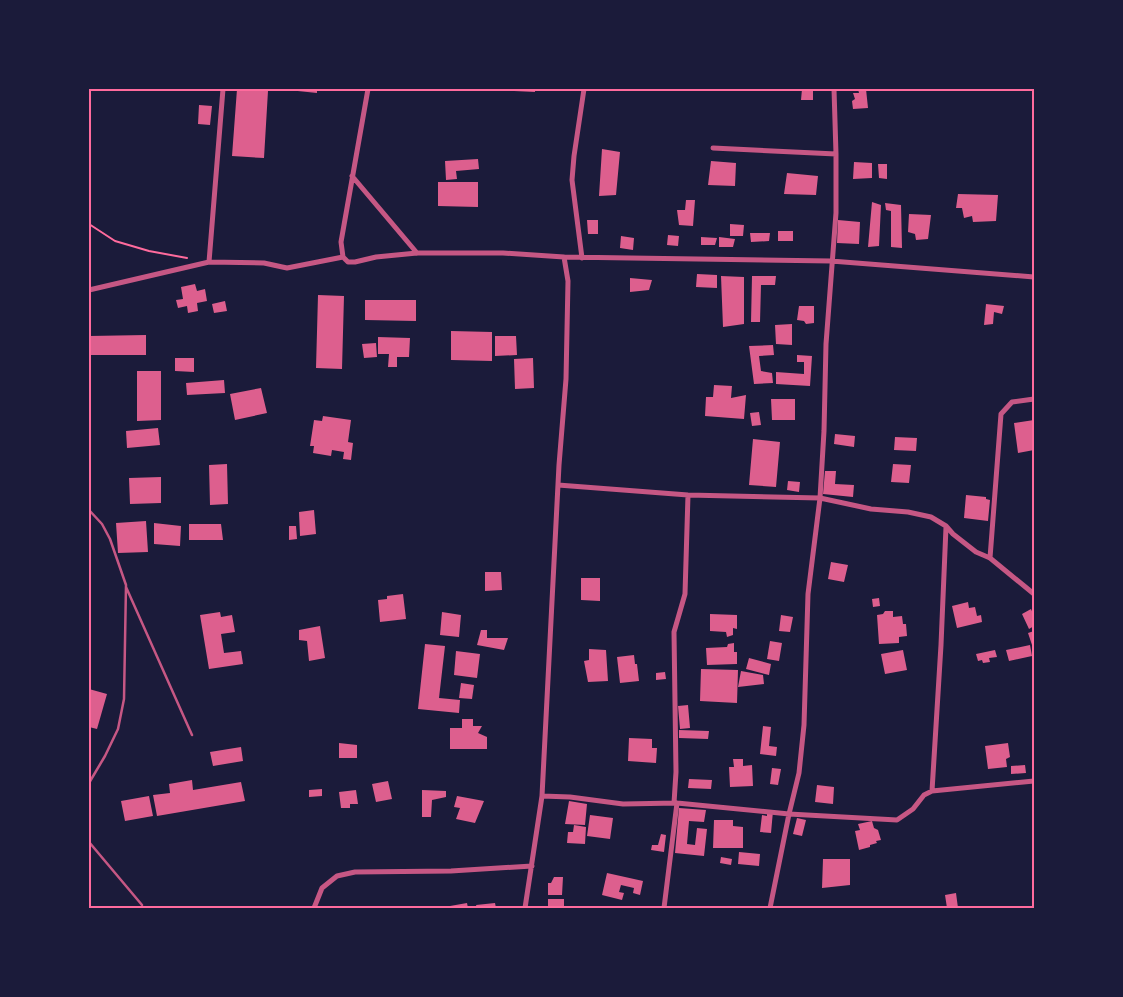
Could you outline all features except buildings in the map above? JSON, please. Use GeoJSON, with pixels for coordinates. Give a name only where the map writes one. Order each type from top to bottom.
{"type":"FeatureCollection","features":[{"type":"Feature","properties":{"kind":"street"},"geometry":{"type":"LineString","coordinates":[[209,262],[223,89]]}},
{"type":"Feature","properties":{"kind":"street"},"geometry":{"type":"LineString","coordinates":[[368,89],[340,242],[343,257],[348,262],[417,253],[503,253],[564,258],[831,261],[1034,276]]}},
{"type":"Feature","properties":{"kind":"street"},"geometry":{"type":"LineString","coordinates":[[582,258],[572,180],[584,89]]}},
{"type":"Feature","properties":{"kind":"street"},"geometry":{"type":"LineString","coordinates":[[770,908],[799,773],[804,726],[808,594],[820,498],[826,344],[836,213],[834,89]]}},
{"type":"Feature","properties":{"kind":"street"},"geometry":{"type":"LineString","coordinates":[[713,148],[836,154]]}},
{"type":"Feature","properties":{"kind":"street"},"geometry":{"type":"LineString","coordinates":[[352,176],[417,253]]}},
{"type":"Feature","properties":{"kind":"street"},"geometry":{"type":"LineString","coordinates":[[89,290],[209,262],[264,263],[286,268],[343,257]]}},
{"type":"Feature","properties":{"kind":"street"},"geometry":{"type":"LineString","coordinates":[[525,908],[542,796],[558,485],[566,379],[568,281],[564,258]]}},
{"type":"Feature","properties":{"kind":"street"},"geometry":{"type":"LineString","coordinates":[[990,558],[1001,414],[1012,402],[1034,399]]}},
{"type":"Feature","properties":{"kind":"street"},"geometry":{"type":"LineString","coordinates":[[558,485],[688,496],[820,498],[871,509],[908,512],[931,517],[946,526],[976,552],[990,558],[1034,594]]}},
{"type":"Feature","properties":{"kind":"street"},"geometry":{"type":"LineString","coordinates":[[664,908],[676,803],[674,632],[685,594],[688,496]]}},
{"type":"Feature","properties":{"kind":"street"},"geometry":{"type":"LineString","coordinates":[[932,790],[946,526]]}},
{"type":"Feature","properties":{"kind":"street"},"geometry":{"type":"LineString","coordinates":[[542,796],[570,797],[623,804],[676,803],[789,814],[897,820],[913,809],[924,795],[932,790],[1034,781]]}},
{"type":"Feature","properties":{"kind":"street"},"geometry":{"type":"LineString","coordinates":[[314,908],[322,888],[337,876],[355,872],[451,871],[532,866]]}},
{"type":"Feature","properties":{"kind":"lane"},"geometry":{"type":"LineString","coordinates":[[89,510],[102,524],[110,538],[126,586],[192,735]]}},
{"type":"Feature","properties":{"kind":"lane"},"geometry":{"type":"LineString","coordinates":[[89,783],[118,729],[124,699],[126,586]]}},
{"type":"Feature","properties":{"kind":"lane"},"geometry":{"type":"LineString","coordinates":[[89,842],[142,905]]}},
{"type":"Feature","properties":{"kind":"path"},"geometry":{"type":"LineString","coordinates":[[89,224],[115,241],[149,251],[192,259]]}}]}
